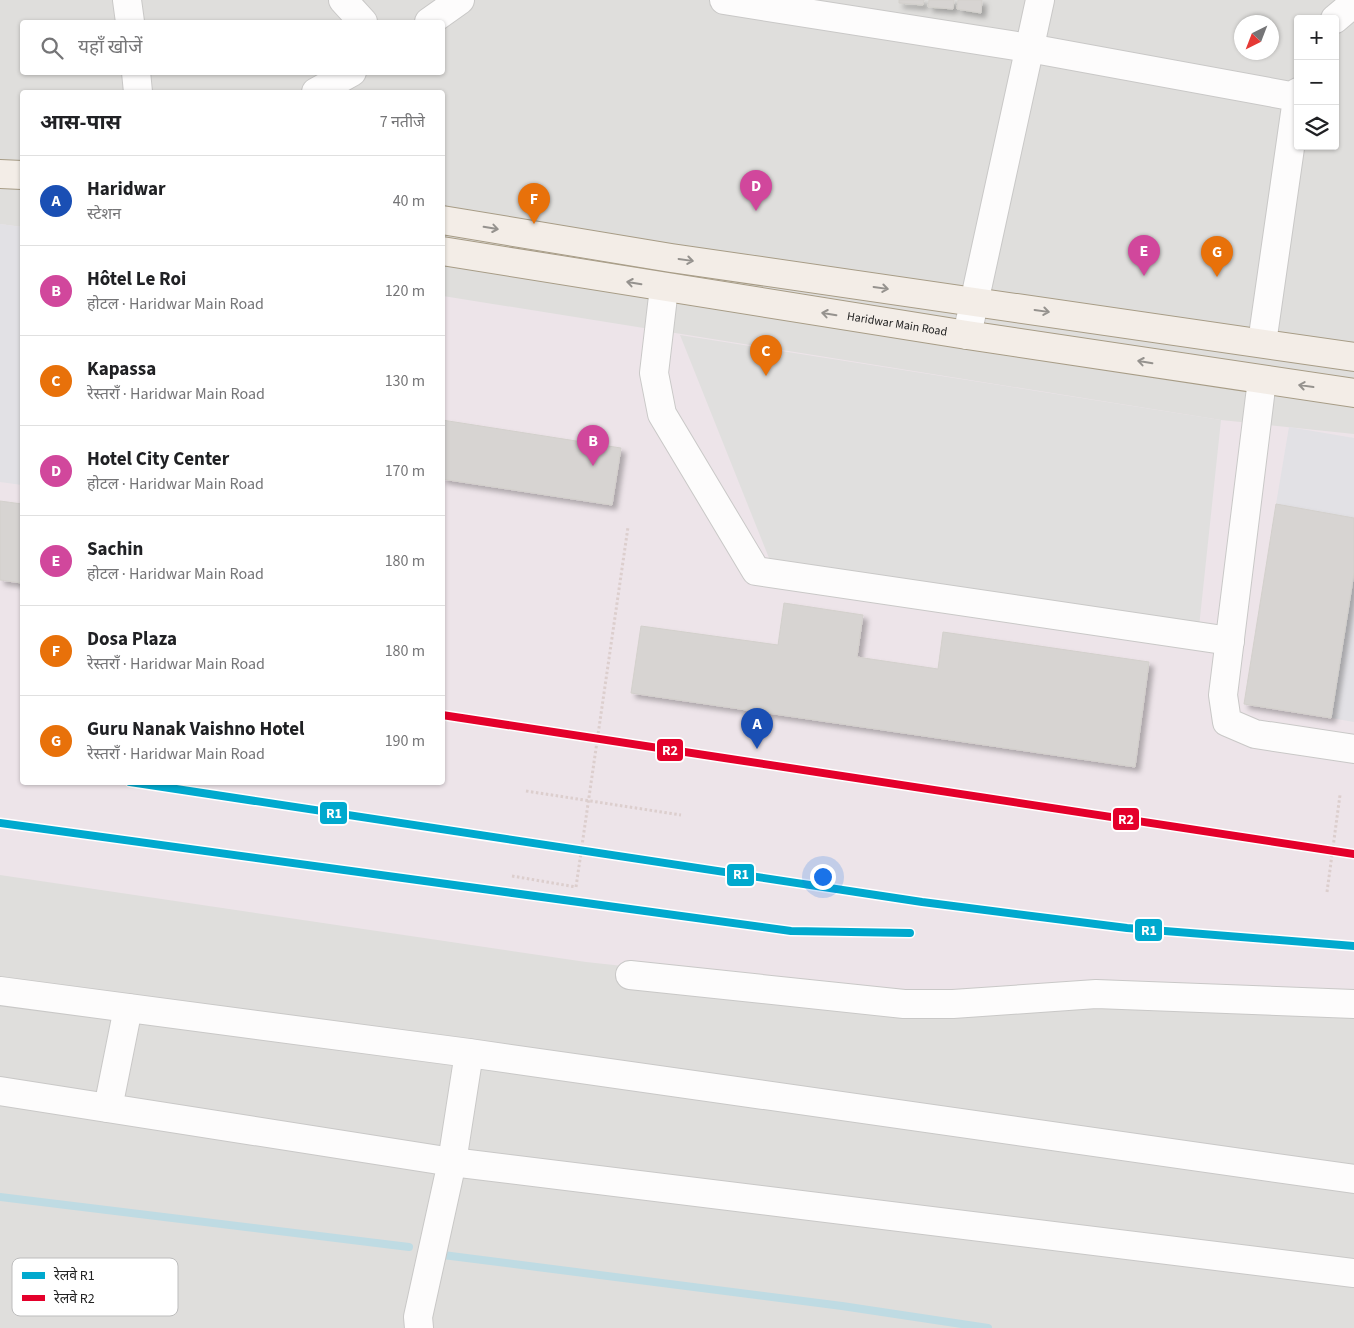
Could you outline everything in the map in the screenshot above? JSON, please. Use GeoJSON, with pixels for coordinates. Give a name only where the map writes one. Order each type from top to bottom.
{"type":"FeatureCollection","features":[{"type":"Feature","properties":{"kind":"main road"},"geometry":{"type":"LineString","coordinates":[[0,174],[20,175]]}},
{"type":"Feature","properties":{"kind":"main road"},"geometry":{"type":"LineString","coordinates":[[445,220],[671,258],[1354,357]]}},
{"type":"Feature","properties":{"kind":"main road","name":"Haridwar Main Road"},"geometry":{"type":"LineString","coordinates":[[445,252],[967,336],[1354,394]]}},
{"type":"Feature","properties":{"kind":"street"},"geometry":{"type":"LineString","coordinates":[[127,0],[130,20]]}},
{"type":"Feature","properties":{"kind":"street"},"geometry":{"type":"LineString","coordinates":[[343,0],[361,20]]}},
{"type":"Feature","properties":{"kind":"street"},"geometry":{"type":"LineString","coordinates":[[432,20],[460,0]]}},
{"type":"Feature","properties":{"kind":"street"},"geometry":{"type":"LineString","coordinates":[[724,0],[1030,48],[1294,93]]}},
{"type":"Feature","properties":{"kind":"street"},"geometry":{"type":"LineString","coordinates":[[967,336],[1040,0]]}},
{"type":"Feature","properties":{"kind":"street"},"geometry":{"type":"LineString","coordinates":[[1339,15],[1354,2]]}},
{"type":"Feature","properties":{"kind":"street"},"geometry":{"type":"LineString","coordinates":[[136,75],[138,90]]}},
{"type":"Feature","properties":{"kind":"street"},"geometry":{"type":"LineString","coordinates":[[320,90],[347,75]]}},
{"type":"Feature","properties":{"kind":"street"},"geometry":{"type":"LineString","coordinates":[[1262,344],[1295,105]]}},
{"type":"Feature","properties":{"kind":"street"},"geometry":{"type":"LineString","coordinates":[[664,288],[654,373],[662,414],[756,572],[1230,641]]}},
{"type":"Feature","properties":{"kind":"street"},"geometry":{"type":"LineString","coordinates":[[1262,380],[1223,695],[1227,722],[1255,734],[1354,749]]}},
{"type":"Feature","properties":{"kind":"street"},"geometry":{"type":"LineString","coordinates":[[630,975],[904,1004],[953,1004],[1096,994],[1354,1004]]}},
{"type":"Feature","properties":{"kind":"street"},"geometry":{"type":"LineString","coordinates":[[0,991],[469,1053],[1354,1179]]}},
{"type":"Feature","properties":{"kind":"street"},"geometry":{"type":"LineString","coordinates":[[108,1108],[128,1008]]}},
{"type":"Feature","properties":{"kind":"street"},"geometry":{"type":"LineString","coordinates":[[419,1328],[418,1317],[452,1162],[469,1053]]}},
{"type":"Feature","properties":{"kind":"street"},"geometry":{"type":"LineString","coordinates":[[0,1091],[452,1162],[1354,1274]]}},
{"type":"Feature","properties":{"kind":"path"},"geometry":{"type":"LineString","coordinates":[[512,876],[576,888],[628,527]]}},
{"type":"Feature","properties":{"kind":"path"},"geometry":{"type":"LineString","coordinates":[[526,791],[589,802],[681,814]]}},
{"type":"Feature","properties":{"kind":"path"},"geometry":{"type":"LineString","coordinates":[[1327,892],[1340,795]]}},
{"type":"Feature","properties":{"kind":"shaded area"},"geometry":{"type":"Polygon","coordinates":[[[0,0],[1354,0],[1354,1328],[0,1328],[0,0]]]}},
{"type":"Feature","properties":{"kind":"shaded area"},"geometry":{"type":"Polygon","coordinates":[[[0,224],[20,227],[20,785],[445,785],[445,296],[1221,420],[1354,434],[1354,998],[1069,986],[862,992],[586,962],[0,875],[0,224]]]}},
{"type":"Feature","properties":{"kind":"shaded area"},"geometry":{"type":"Polygon","coordinates":[[[0,224],[20,227],[20,485],[0,482],[0,224]]]}},
{"type":"Feature","properties":{"kind":"shaded area"},"geometry":{"type":"Polygon","coordinates":[[[680,335],[1221,420],[1199,627],[769,558],[680,335]]]}},
{"type":"Feature","properties":{"kind":"shaded area"},"geometry":{"type":"Polygon","coordinates":[[[1289,427],[1354,438],[1354,518],[1276,504],[1289,427]]]}},
{"type":"Feature","properties":{"kind":"shaded area"},"geometry":{"type":"Polygon","coordinates":[[[1354,573],[1354,722],[1331,718],[1354,573]]]}},
{"type":"Feature","properties":{"kind":"building"},"geometry":{"type":"Polygon","coordinates":[[[899,0],[924,0],[923,5],[899,3],[899,0]]]}},
{"type":"Feature","properties":{"kind":"building"},"geometry":{"type":"Polygon","coordinates":[[[929,0],[954,0],[953,9],[928,7],[929,0]]]}},
{"type":"Feature","properties":{"kind":"building"},"geometry":{"type":"Polygon","coordinates":[[[958,0],[982,0],[981,13],[957,9],[958,0]]]}},
{"type":"Feature","properties":{"kind":"building"},"geometry":{"type":"Polygon","coordinates":[[[445,420],[621,448],[612,505],[445,479],[445,420]]]}},
{"type":"Feature","properties":{"kind":"building"},"geometry":{"type":"Polygon","coordinates":[[[0,501],[20,504],[20,583],[0,580],[0,501]]]}},
{"type":"Feature","properties":{"kind":"building"},"geometry":{"type":"Polygon","coordinates":[[[1276,504],[1354,518],[1354,573],[1331,718],[1244,704],[1276,504]]]}},
{"type":"Feature","properties":{"kind":"building"},"geometry":{"type":"Polygon","coordinates":[[[784,603],[863,615],[857,657],[938,669],[943,632],[1149,662],[1135,767],[631,693],[641,626],[778,645],[784,603]]]}},
{"type":"Feature","properties":{"kind":"waterway"},"geometry":{"type":"LineString","coordinates":[[0,1197],[409,1247]]}},
{"type":"Feature","properties":{"kind":"waterway"},"geometry":{"type":"LineString","coordinates":[[443,1255],[842,1306],[988,1328]]}},
{"type":"Feature","properties":{"kind":"rail line","name":"R2"},"geometry":{"type":"LineString","coordinates":[[445,715],[1354,854]]}},
{"type":"Feature","properties":{"kind":"rail line","name":"R1"},"geometry":{"type":"LineString","coordinates":[[150,785],[922,902],[1127,928],[1354,946]]}},
{"type":"Feature","properties":{"kind":"rail line","name":"R1"},"geometry":{"type":"LineString","coordinates":[[0,823],[791,931],[910,933]]}},
{"type":"Feature","properties":{"kind":"place","name":"Hotel City Center"},"geometry":{"type":"Point","coordinates":[756,211]}},
{"type":"Feature","properties":{"kind":"place","name":"Dosa Plaza"},"geometry":{"type":"Point","coordinates":[534,224]}},
{"type":"Feature","properties":{"kind":"place","name":"Sachin"},"geometry":{"type":"Point","coordinates":[1144,276]}},
{"type":"Feature","properties":{"kind":"place","name":"Guru Nanak Vaishno Hotel"},"geometry":{"type":"Point","coordinates":[1217,277]}},
{"type":"Feature","properties":{"kind":"place","name":"Kapassa"},"geometry":{"type":"Point","coordinates":[766,376]}},
{"type":"Feature","properties":{"kind":"place","name":"Hôtel Le Roi"},"geometry":{"type":"Point","coordinates":[593,466]}},
{"type":"Feature","properties":{"kind":"place","name":"Haridwar"},"geometry":{"type":"Point","coordinates":[757,749]}}]}
